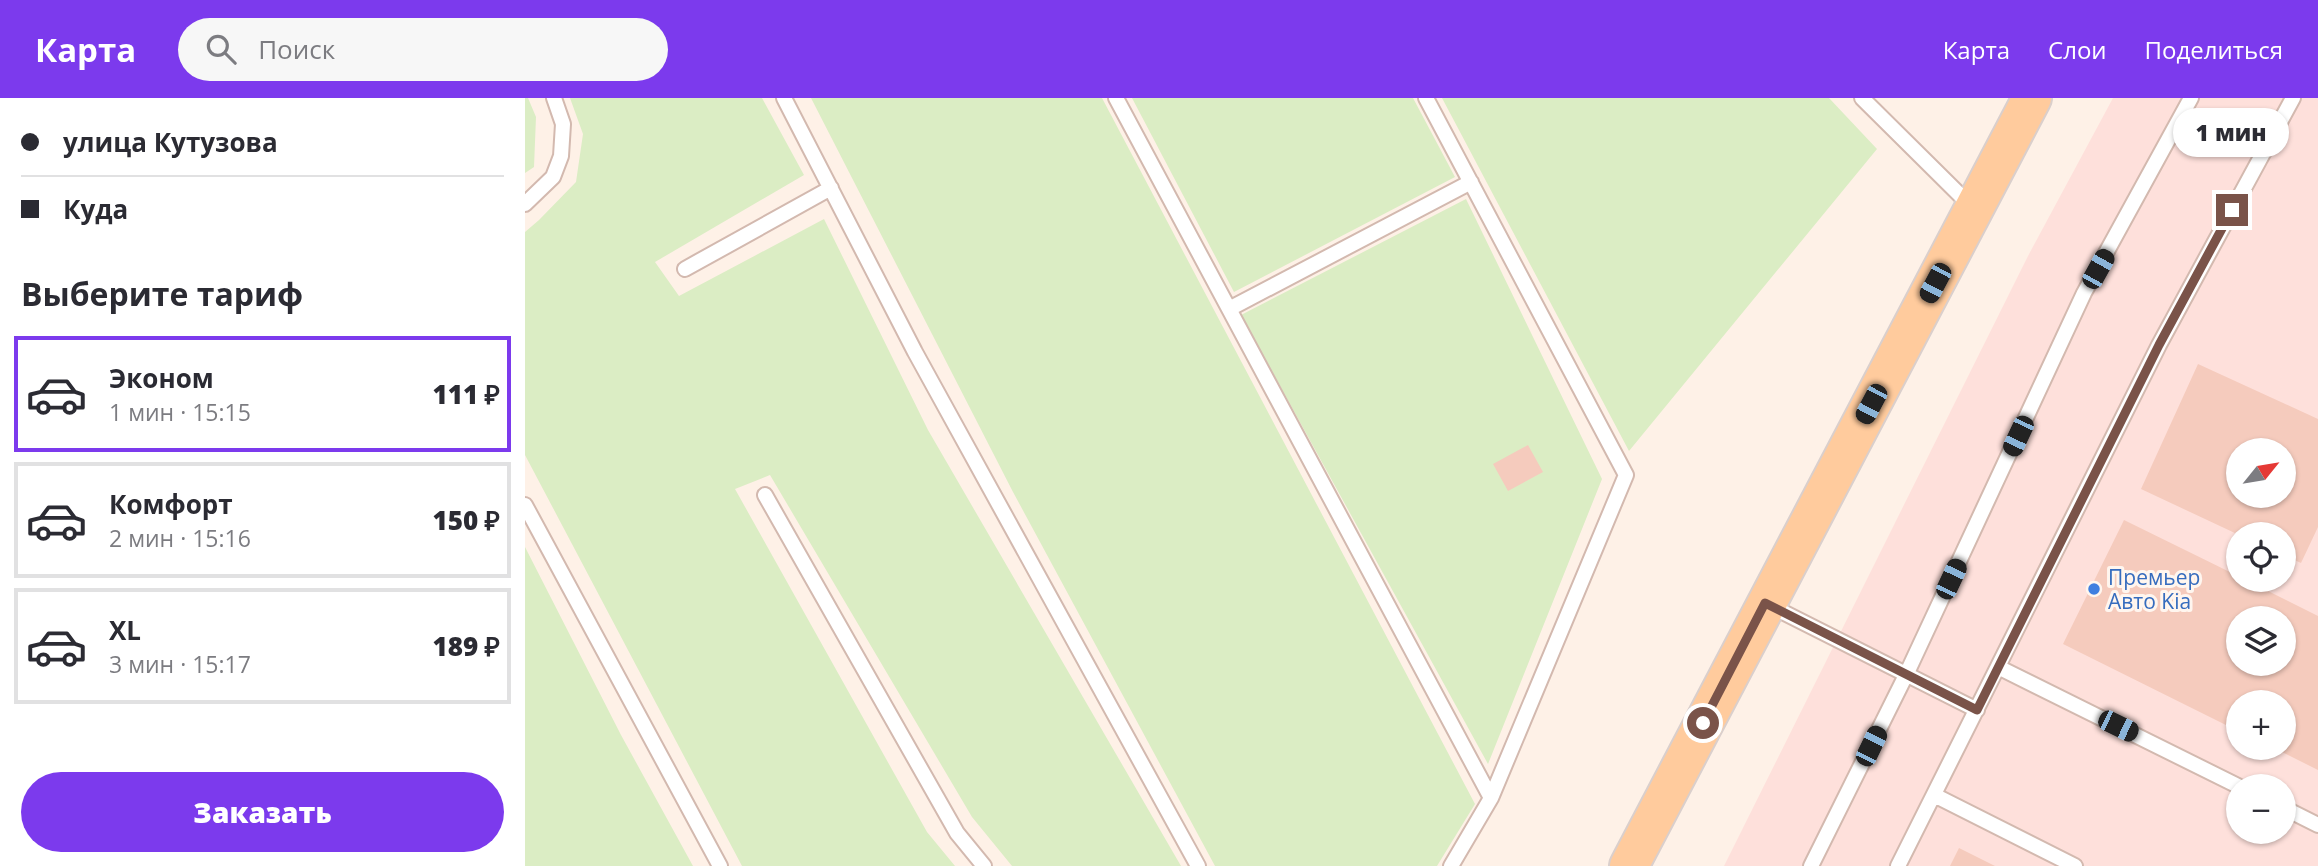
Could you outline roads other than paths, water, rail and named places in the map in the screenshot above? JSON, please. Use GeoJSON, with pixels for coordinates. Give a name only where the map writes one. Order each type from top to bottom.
{"type":"FeatureCollection","features":[{"type":"Feature","properties":{"kind":"main road"},"geometry":{"type":"LineString","coordinates":[[1629,866],[2032,98]]}},
{"type":"Feature","properties":{"kind":"lane"},"geometry":{"type":"LineString","coordinates":[[525,204],[553,177],[561,156],[563,124],[554,98]]}},
{"type":"Feature","properties":{"kind":"lane"},"geometry":{"type":"LineString","coordinates":[[784,98],[915,352],[1198,866]]}},
{"type":"Feature","properties":{"kind":"lane"},"geometry":{"type":"LineString","coordinates":[[1116,98],[1491,798]]}},
{"type":"Feature","properties":{"kind":"lane"},"geometry":{"type":"LineString","coordinates":[[1426,98],[1626,475],[1491,798],[1451,866]]}},
{"type":"Feature","properties":{"kind":"lane"},"geometry":{"type":"LineString","coordinates":[[1862,98],[1973,209]]}},
{"type":"Feature","properties":{"kind":"lane"},"geometry":{"type":"LineString","coordinates":[[1811,866],[1906,675],[2084,293],[2191,98]]}},
{"type":"Feature","properties":{"kind":"lane"},"geometry":{"type":"LineString","coordinates":[[1898,866],[2159,345],[2293,98]]}},
{"type":"Feature","properties":{"kind":"lane"},"geometry":{"type":"LineString","coordinates":[[1229,309],[1471,182]]}},
{"type":"Feature","properties":{"kind":"lane"},"geometry":{"type":"LineString","coordinates":[[685,269],[831,188]]}},
{"type":"Feature","properties":{"kind":"lane"},"geometry":{"type":"LineString","coordinates":[[765,495],[957,833],[984,866]]}},
{"type":"Feature","properties":{"kind":"lane"},"geometry":{"type":"LineString","coordinates":[[525,505],[720,866]]}},
{"type":"Feature","properties":{"kind":"lane"},"geometry":{"type":"LineString","coordinates":[[1765,603],[1977,710]]}},
{"type":"Feature","properties":{"kind":"lane"},"geometry":{"type":"LineString","coordinates":[[1998,667],[2226,780]]}},
{"type":"Feature","properties":{"kind":"lane"},"geometry":{"type":"LineString","coordinates":[[1934,795],[2075,866]]}},
{"type":"Feature","properties":{"kind":"lane"},"geometry":{"type":"LineString","coordinates":[[2296,814],[2318,825]]}},
{"type":"Feature","properties":{"kind":"place","name":"Премьер Авто Kia"},"geometry":{"type":"Point","coordinates":[2094,589]}}]}
